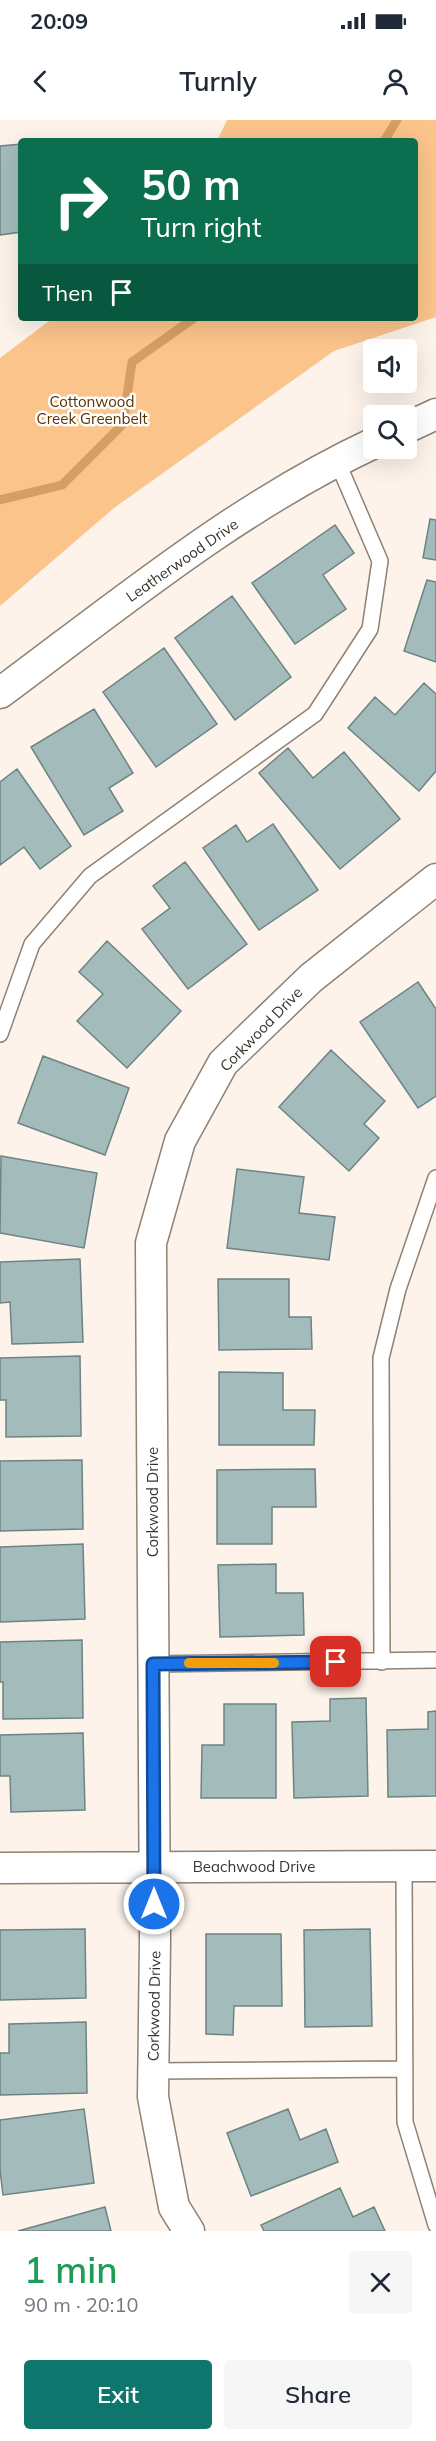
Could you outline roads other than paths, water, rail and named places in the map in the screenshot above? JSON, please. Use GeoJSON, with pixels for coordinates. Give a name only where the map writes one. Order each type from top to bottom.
{"type":"FeatureCollection","features":[{"type":"Feature","properties":{"kind":"street"},"geometry":{"type":"LineString","coordinates":[[417,423],[436,414]]}},
{"type":"Feature","properties":{"kind":"street","name":"Leatherwood Drive"},"geometry":{"type":"LineString","coordinates":[[0,693],[218,532],[337,460],[363,448]]}},
{"type":"Feature","properties":{"kind":"street","name":"Corkwood Drive"},"geometry":{"type":"LineString","coordinates":[[189,2231],[174,2207],[153,2097],[151,1243],[180,1141],[223,1063],[311,978],[436,879]]}},
{"type":"Feature","properties":{"kind":"street","name":"Beachwood Drive"},"geometry":{"type":"LineString","coordinates":[[0,1868],[436,1866]]}},
{"type":"Feature","properties":{"kind":"lane"},"geometry":{"type":"LineString","coordinates":[[0,1034],[32,944],[90,876],[315,714],[370,629],[380,561],[337,460]]}},
{"type":"Feature","properties":{"kind":"lane"},"geometry":{"type":"LineString","coordinates":[[382,1662],[381,1358],[398,1289],[436,1178]]}},
{"type":"Feature","properties":{"kind":"lane"},"geometry":{"type":"LineString","coordinates":[[153,1664],[436,1660]]}},
{"type":"Feature","properties":{"kind":"lane"},"geometry":{"type":"LineString","coordinates":[[404,1866],[405,2121],[436,2225]]}},
{"type":"Feature","properties":{"kind":"lane"},"geometry":{"type":"LineString","coordinates":[[153,2071],[405,2068]]}},
{"type":"Feature","properties":{"kind":"waterway"},"geometry":{"type":"LineString","coordinates":[[386,138],[397,120]]}},
{"type":"Feature","properties":{"kind":"waterway"},"geometry":{"type":"LineString","coordinates":[[0,500],[62,485],[123,424],[132,362],[190,321]]}},
{"type":"Feature","properties":{"kind":"park label","name":"Cottonwood Creek Greenbelt"},"geometry":{"type":"Point","coordinates":[92,410]}}]}
